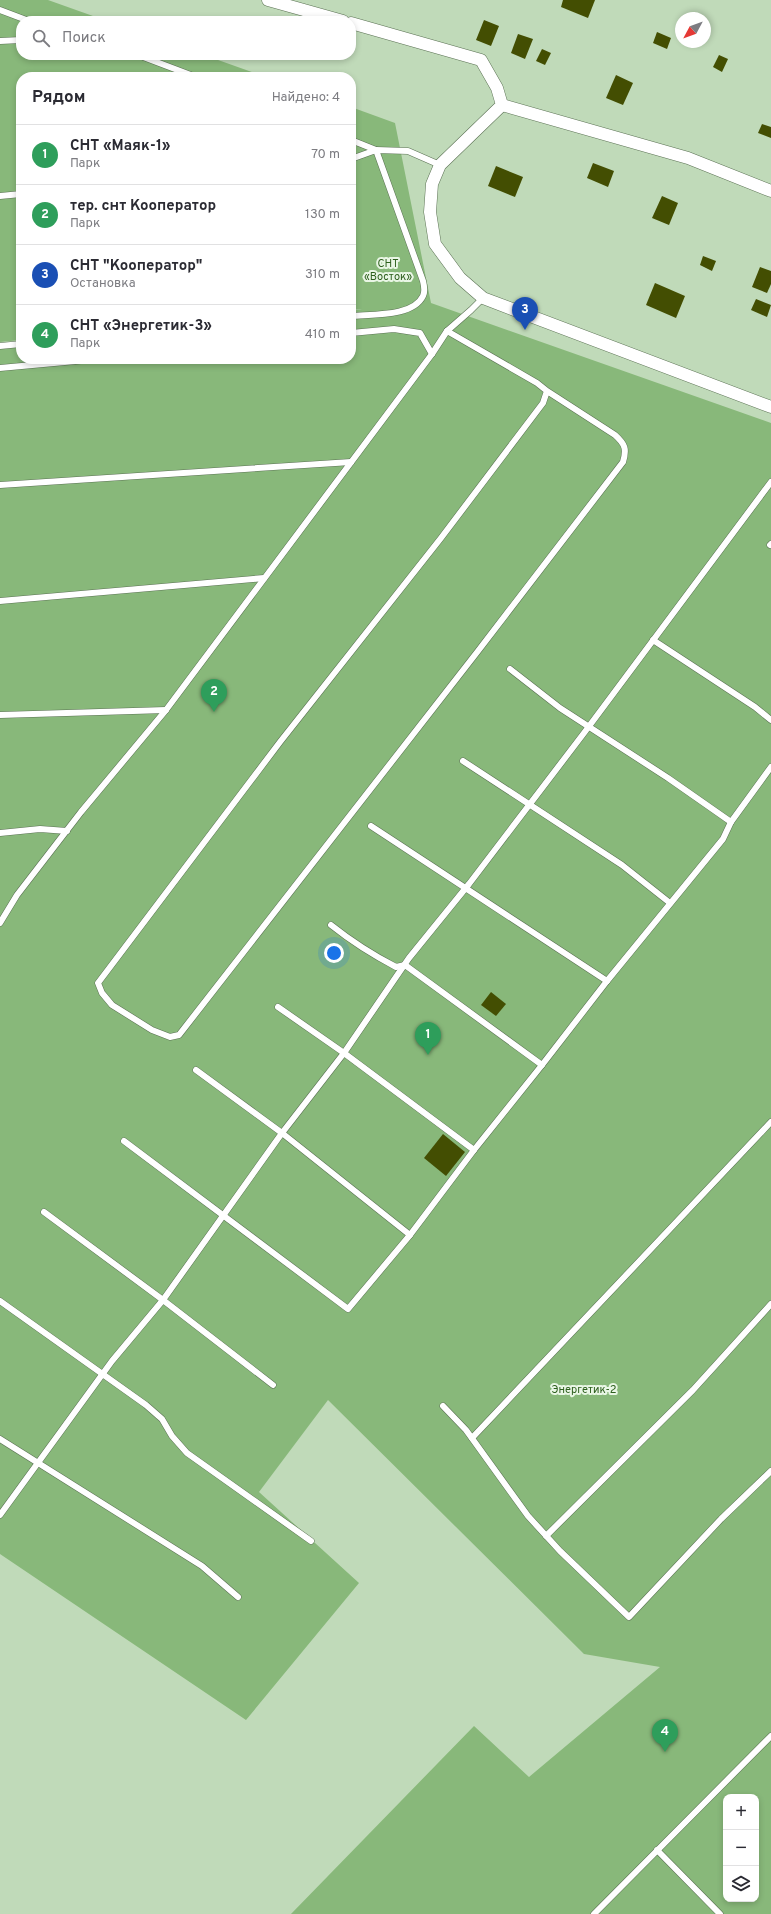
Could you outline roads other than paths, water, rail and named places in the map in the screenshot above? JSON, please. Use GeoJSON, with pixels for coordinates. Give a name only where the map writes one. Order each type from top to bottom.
{"type":"FeatureCollection","features":[{"type":"Feature","properties":{"kind":"street"},"geometry":{"type":"LineString","coordinates":[[268,0],[324,16]]}},
{"type":"Feature","properties":{"kind":"street"},"geometry":{"type":"LineString","coordinates":[[356,24],[482,60],[497,88],[502,105]]}},
{"type":"Feature","properties":{"kind":"street"},"geometry":{"type":"LineString","coordinates":[[502,105],[440,165],[432,184],[430,212],[436,244],[460,278],[483,298],[771,408]]}},
{"type":"Feature","properties":{"kind":"street"},"geometry":{"type":"LineString","coordinates":[[502,105],[688,158],[771,191]]}},
{"type":"Feature","properties":{"kind":"lane"},"geometry":{"type":"LineString","coordinates":[[0,10],[16,16]]}},
{"type":"Feature","properties":{"kind":"lane"},"geometry":{"type":"LineString","coordinates":[[0,41],[16,40]]}},
{"type":"Feature","properties":{"kind":"lane"},"geometry":{"type":"LineString","coordinates":[[151,60],[183,72]]}},
{"type":"Feature","properties":{"kind":"lane"},"geometry":{"type":"LineString","coordinates":[[356,142],[376,150],[408,151],[440,165]]}},
{"type":"Feature","properties":{"kind":"lane"},"geometry":{"type":"LineString","coordinates":[[356,157],[376,150]]}},
{"type":"Feature","properties":{"kind":"lane"},"geometry":{"type":"LineString","coordinates":[[356,316],[405,311],[416,306],[424,295],[424,281],[376,150]]}},
{"type":"Feature","properties":{"kind":"lane"},"geometry":{"type":"LineString","coordinates":[[0,196],[16,194]]}},
{"type":"Feature","properties":{"kind":"lane"},"geometry":{"type":"LineString","coordinates":[[0,923],[17,895],[67,831],[166,710],[432,354],[447,331],[472,310],[483,298]]}},
{"type":"Feature","properties":{"kind":"lane"},"geometry":{"type":"LineString","coordinates":[[356,332],[394,328],[420,333],[432,354]]}},
{"type":"Feature","properties":{"kind":"lane"},"geometry":{"type":"LineString","coordinates":[[447,331],[537,383],[547,392],[615,435],[624,444],[626,452],[623,462],[464,670],[179,1035],[170,1037],[152,1030],[112,1005],[102,993],[98,982],[280,742],[442,538],[543,403],[547,392]]}},
{"type":"Feature","properties":{"kind":"lane"},"geometry":{"type":"LineString","coordinates":[[0,346],[16,344]]}},
{"type":"Feature","properties":{"kind":"lane"},"geometry":{"type":"LineString","coordinates":[[0,368],[43,364]]}},
{"type":"Feature","properties":{"kind":"lane"},"geometry":{"type":"LineString","coordinates":[[0,485],[351,462]]}},
{"type":"Feature","properties":{"kind":"lane"},"geometry":{"type":"LineString","coordinates":[[0,1515],[102,1375],[163,1300],[282,1133],[344,1053],[405,965],[590,726],[771,482]]}},
{"type":"Feature","properties":{"kind":"lane"},"geometry":{"type":"LineString","coordinates":[[0,601],[264,578]]}},
{"type":"Feature","properties":{"kind":"lane"},"geometry":{"type":"LineString","coordinates":[[653,640],[755,707],[771,720]]}},
{"type":"Feature","properties":{"kind":"lane"},"geometry":{"type":"LineString","coordinates":[[510,669],[560,708],[590,726],[731,822]]}},
{"type":"Feature","properties":{"kind":"lane"},"geometry":{"type":"LineString","coordinates":[[0,715],[166,710]]}},
{"type":"Feature","properties":{"kind":"lane"},"geometry":{"type":"LineString","coordinates":[[464,761],[622,865],[670,903]]}},
{"type":"Feature","properties":{"kind":"lane"},"geometry":{"type":"LineString","coordinates":[[124,1141],[225,1215],[348,1309],[410,1235],[474,1150],[607,981],[723,839],[731,822],[771,767]]}},
{"type":"Feature","properties":{"kind":"lane"},"geometry":{"type":"LineString","coordinates":[[371,826],[607,981]]}},
{"type":"Feature","properties":{"kind":"lane"},"geometry":{"type":"LineString","coordinates":[[0,833],[40,829],[67,831]]}},
{"type":"Feature","properties":{"kind":"lane"},"geometry":{"type":"LineString","coordinates":[[331,924],[346,937],[379,958],[396,967],[405,965],[542,1065]]}},
{"type":"Feature","properties":{"kind":"lane"},"geometry":{"type":"LineString","coordinates":[[278,1007],[344,1053],[474,1150]]}},
{"type":"Feature","properties":{"kind":"lane"},"geometry":{"type":"LineString","coordinates":[[196,1070],[282,1133],[410,1235]]}},
{"type":"Feature","properties":{"kind":"lane"},"geometry":{"type":"LineString","coordinates":[[472,1438],[771,1122]]}},
{"type":"Feature","properties":{"kind":"lane"},"geometry":{"type":"LineString","coordinates":[[44,1212],[163,1300],[273,1385]]}},
{"type":"Feature","properties":{"kind":"lane"},"geometry":{"type":"LineString","coordinates":[[0,1301],[146,1405],[162,1419],[172,1436],[187,1453],[311,1541]]}},
{"type":"Feature","properties":{"kind":"lane"},"geometry":{"type":"LineString","coordinates":[[546,1536],[694,1390],[771,1304]]}},
{"type":"Feature","properties":{"kind":"lane"},"geometry":{"type":"LineString","coordinates":[[442,1406],[472,1438],[528,1516],[546,1536],[629,1617],[721,1519],[771,1471]]}},
{"type":"Feature","properties":{"kind":"lane"},"geometry":{"type":"LineString","coordinates":[[0,1438],[202,1566],[238,1597]]}},
{"type":"Feature","properties":{"kind":"lane"},"geometry":{"type":"LineString","coordinates":[[594,1914],[771,1736]]}},
{"type":"Feature","properties":{"kind":"lane"},"geometry":{"type":"LineString","coordinates":[[657,1850],[720,1914]]}},
{"type":"Feature","properties":{"kind":"place","name":"СНТ \"Кооператор\""},"geometry":{"type":"Point","coordinates":[525,330]}},
{"type":"Feature","properties":{"kind":"place","name":"тер. снт Кооператор"},"geometry":{"type":"Point","coordinates":[214,712]}},
{"type":"Feature","properties":{"kind":"place","name":"СНТ «Маяк-1»"},"geometry":{"type":"Point","coordinates":[428,1055]}},
{"type":"Feature","properties":{"kind":"place","name":"СНТ «Энергетик-3»"},"geometry":{"type":"Point","coordinates":[665,1752]}},
{"type":"Feature","properties":{"kind":"park label","name":"СНТ «Восток»"},"geometry":{"type":"Point","coordinates":[388,270]}},
{"type":"Feature","properties":{"kind":"park label","name":"Энергетик-2"},"geometry":{"type":"Point","coordinates":[584,1390]}}]}
